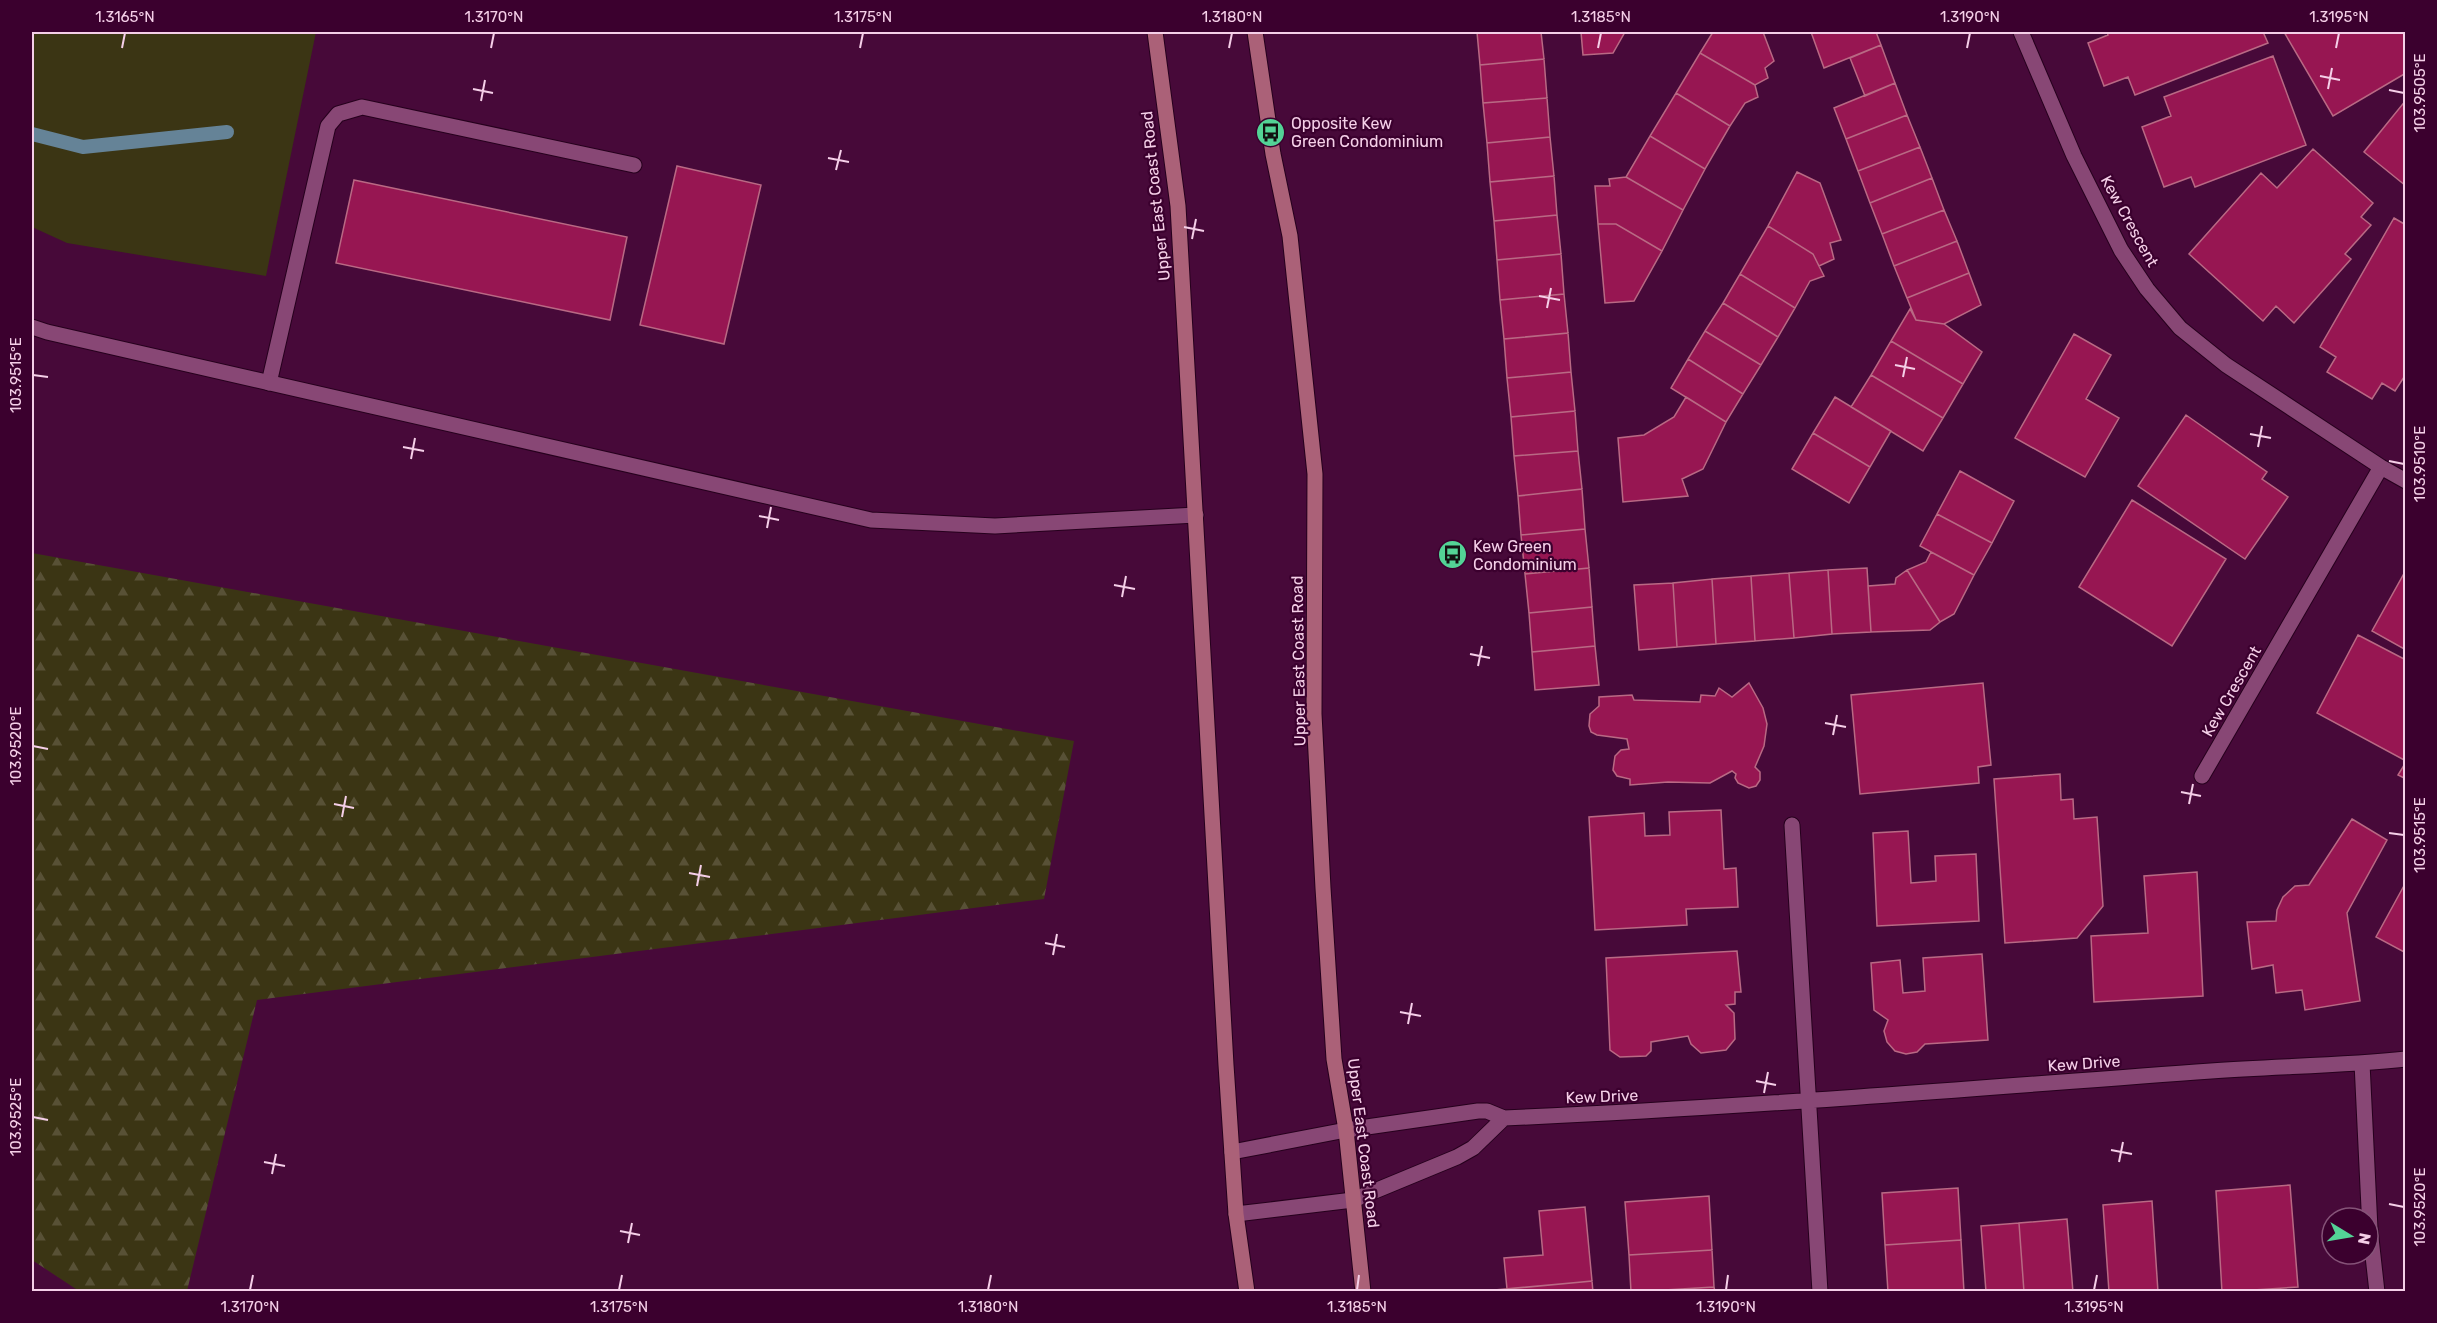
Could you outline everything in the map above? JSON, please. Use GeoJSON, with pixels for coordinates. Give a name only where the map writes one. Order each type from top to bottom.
{"type":"FeatureCollection","features":[{"type":"Feature","properties":{"kind":"main road","name":"Upper East Coast Road"},"geometry":{"type":"LineString","coordinates":[[1155,32],[1178,207],[1232,1152],[1236,1214],[1247,1292]]}},
{"type":"Feature","properties":{"kind":"main road","name":"Upper East Coast Road"},"geometry":{"type":"LineString","coordinates":[[1255,32],[1273,154],[1290,236],[1315,474],[1314,714],[1334,1059],[1347,1130],[1363,1292]]}},
{"type":"Feature","properties":{"kind":"street","name":"Kew Crescent"},"geometry":{"type":"LineString","coordinates":[[2020,32],[2074,156],[2121,250],[2147,289],[2180,328],[2226,365],[2406,481]]}},
{"type":"Feature","properties":{"kind":"street"},"geometry":{"type":"LineString","coordinates":[[269,383],[328,126],[338,114],[363,107],[634,165]]}},
{"type":"Feature","properties":{"kind":"street"},"geometry":{"type":"LineString","coordinates":[[32,327],[871,520],[995,526],[1196,514]]}},
{"type":"Feature","properties":{"kind":"street","name":"Kew Crescent"},"geometry":{"type":"LineString","coordinates":[[2202,776],[2381,467]]}},
{"type":"Feature","properties":{"kind":"street"},"geometry":{"type":"LineString","coordinates":[[1792,825],[1820,1292]]}},
{"type":"Feature","properties":{"kind":"street","name":"Kew Drive"},"geometry":{"type":"LineString","coordinates":[[1232,1152],[1347,1130],[1478,1111],[1487,1111],[1504,1118],[1809,1102],[2209,1071],[2362,1064],[2406,1059]]}},
{"type":"Feature","properties":{"kind":"street"},"geometry":{"type":"LineString","coordinates":[[2362,1064],[2370,1229],[2377,1292]]}},
{"type":"Feature","properties":{"kind":"street"},"geometry":{"type":"LineString","coordinates":[[1236,1214],[1353,1200],[1457,1157],[1473,1148],[1504,1118]]}},
{"type":"Feature","properties":{"kind":"green space"},"geometry":{"type":"Polygon","coordinates":[[[32,32],[316,32],[266,276],[67,243],[32,227],[32,32]]]}},
{"type":"Feature","properties":{"kind":"green space"},"geometry":{"type":"Polygon","coordinates":[[[32,553],[1074,741],[1044,899],[257,1000],[187,1291],[79,1291],[32,1260],[32,553]]]}},
{"type":"Feature","properties":{"kind":"building"},"geometry":{"type":"Polygon","coordinates":[[[1477,32],[1541,32],[1544,59],[1480,65],[1477,32]]]}},
{"type":"Feature","properties":{"kind":"building"},"geometry":{"type":"Polygon","coordinates":[[[1581,32],[1625,32],[1613,53],[1583,55],[1581,32]]]}},
{"type":"Feature","properties":{"kind":"building"},"geometry":{"type":"Polygon","coordinates":[[[1713,32],[1763,32],[1774,61],[1765,68],[1768,78],[1755,85],[1700,53],[1713,32]]]}},
{"type":"Feature","properties":{"kind":"building"},"geometry":{"type":"Polygon","coordinates":[[[1811,32],[1876,32],[1881,45],[1824,68],[1811,32]]]}},
{"type":"Feature","properties":{"kind":"building"},"geometry":{"type":"Polygon","coordinates":[[[2107,32],[2263,32],[2268,43],[2135,95],[2128,77],[2104,86],[2088,43],[2108,35],[2107,32]]]}},
{"type":"Feature","properties":{"kind":"building"},"geometry":{"type":"Polygon","coordinates":[[[2284,32],[2406,32],[2406,73],[2333,116],[2284,32]]]}},
{"type":"Feature","properties":{"kind":"building"},"geometry":{"type":"Polygon","coordinates":[[[1881,45],[1895,83],[1865,96],[1850,58],[1881,45]]]}},
{"type":"Feature","properties":{"kind":"building"},"geometry":{"type":"Polygon","coordinates":[[[1700,53],[1755,85],[1758,97],[1745,103],[1730,126],[1676,93],[1700,53]]]}},
{"type":"Feature","properties":{"kind":"building"},"geometry":{"type":"Polygon","coordinates":[[[2273,56],[2306,145],[2195,187],[2191,177],[2164,187],[2142,127],[2171,116],[2164,97],[2273,56]]]}},
{"type":"Feature","properties":{"kind":"building"},"geometry":{"type":"Polygon","coordinates":[[[1544,59],[1547,98],[1483,103],[1480,65],[1544,59]]]}},
{"type":"Feature","properties":{"kind":"building"},"geometry":{"type":"Polygon","coordinates":[[[1895,83],[1907,115],[1846,139],[1834,108],[1895,83]]]}},
{"type":"Feature","properties":{"kind":"building"},"geometry":{"type":"Polygon","coordinates":[[[1676,93],[1730,126],[1705,169],[1650,136],[1676,93]]]}},
{"type":"Feature","properties":{"kind":"building"},"geometry":{"type":"Polygon","coordinates":[[[1547,98],[1550,137],[1487,143],[1483,103],[1547,98]]]}},
{"type":"Feature","properties":{"kind":"building"},"geometry":{"type":"Polygon","coordinates":[[[2406,100],[2406,186],[2364,152],[2406,100]]]}},
{"type":"Feature","properties":{"kind":"building"},"geometry":{"type":"Polygon","coordinates":[[[1907,115],[1920,147],[1858,171],[1846,139],[1907,115]]]}},
{"type":"Feature","properties":{"kind":"building"},"geometry":{"type":"Polygon","coordinates":[[[1650,136],[1705,169],[1683,210],[1626,177],[1650,136]]]}},
{"type":"Feature","properties":{"kind":"building"},"geometry":{"type":"Polygon","coordinates":[[[1550,137],[1554,176],[1490,182],[1487,143],[1550,137]]]}},
{"type":"Feature","properties":{"kind":"building"},"geometry":{"type":"Polygon","coordinates":[[[1920,147],[1932,178],[1870,203],[1858,171],[1920,147]]]}},
{"type":"Feature","properties":{"kind":"building"},"geometry":{"type":"Polygon","coordinates":[[[2313,149],[2373,203],[2361,217],[2371,225],[2345,254],[2351,259],[2294,323],[2276,306],[2263,321],[2189,254],[2261,173],[2277,188],[2313,149]]]}},
{"type":"Feature","properties":{"kind":"building"},"geometry":{"type":"Polygon","coordinates":[[[677,166],[761,185],[724,344],[640,325],[677,166]]]}},
{"type":"Feature","properties":{"kind":"building"},"geometry":{"type":"Polygon","coordinates":[[[1797,172],[1820,183],[1841,240],[1830,243],[1834,259],[1819,266],[1813,254],[1768,226],[1797,172]]]}},
{"type":"Feature","properties":{"kind":"building"},"geometry":{"type":"Polygon","coordinates":[[[1554,176],[1557,215],[1494,221],[1490,182],[1554,176]]]}},
{"type":"Feature","properties":{"kind":"building"},"geometry":{"type":"Polygon","coordinates":[[[1626,177],[1683,210],[1662,251],[1616,224],[1598,224],[1595,186],[1610,186],[1609,179],[1626,177]]]}},
{"type":"Feature","properties":{"kind":"building"},"geometry":{"type":"Polygon","coordinates":[[[1932,178],[1944,210],[1882,234],[1870,203],[1932,178]]]}},
{"type":"Feature","properties":{"kind":"building"},"geometry":{"type":"Polygon","coordinates":[[[354,180],[627,237],[610,320],[336,263],[354,180]]]}},
{"type":"Feature","properties":{"kind":"building"},"geometry":{"type":"Polygon","coordinates":[[[1944,210],[1957,241],[1894,266],[1882,234],[1944,210]]]}},
{"type":"Feature","properties":{"kind":"building"},"geometry":{"type":"Polygon","coordinates":[[[1557,215],[1561,254],[1497,260],[1494,221],[1557,215]]]}},
{"type":"Feature","properties":{"kind":"building"},"geometry":{"type":"Polygon","coordinates":[[[2394,218],[2406,225],[2406,374],[2395,391],[2382,383],[2372,399],[2327,372],[2336,357],[2320,347],[2394,218]]]}},
{"type":"Feature","properties":{"kind":"building"},"geometry":{"type":"Polygon","coordinates":[[[1598,224],[1616,224],[1662,251],[1634,301],[1605,303],[1598,224]]]}},
{"type":"Feature","properties":{"kind":"building"},"geometry":{"type":"Polygon","coordinates":[[[1768,226],[1813,254],[1824,276],[1810,281],[1795,308],[1740,274],[1768,226]]]}},
{"type":"Feature","properties":{"kind":"building"},"geometry":{"type":"Polygon","coordinates":[[[1957,241],[1969,273],[1907,298],[1894,266],[1957,241]]]}},
{"type":"Feature","properties":{"kind":"building"},"geometry":{"type":"Polygon","coordinates":[[[1561,254],[1564,294],[1500,300],[1497,260],[1561,254]]]}},
{"type":"Feature","properties":{"kind":"building"},"geometry":{"type":"Polygon","coordinates":[[[1969,273],[1981,305],[1944,324],[1916,320],[1907,298],[1969,273]]]}},
{"type":"Feature","properties":{"kind":"building"},"geometry":{"type":"Polygon","coordinates":[[[1740,274],[1795,308],[1778,337],[1723,303],[1740,274]]]}},
{"type":"Feature","properties":{"kind":"building"},"geometry":{"type":"Polygon","coordinates":[[[1564,294],[1568,333],[1504,339],[1500,300],[1564,294]]]}},
{"type":"Feature","properties":{"kind":"building"},"geometry":{"type":"Polygon","coordinates":[[[1723,303],[1778,337],[1761,365],[1705,331],[1723,303]]]}},
{"type":"Feature","properties":{"kind":"building"},"geometry":{"type":"Polygon","coordinates":[[[1910,309],[1916,320],[1944,324],[1982,352],[1963,384],[1891,341],[1910,309]]]}},
{"type":"Feature","properties":{"kind":"building"},"geometry":{"type":"Polygon","coordinates":[[[1705,331],[1761,365],[1743,394],[1688,359],[1705,331]]]}},
{"type":"Feature","properties":{"kind":"building"},"geometry":{"type":"Polygon","coordinates":[[[1568,333],[1571,372],[1507,378],[1504,339],[1568,333]]]}},
{"type":"Feature","properties":{"kind":"building"},"geometry":{"type":"Polygon","coordinates":[[[2074,334],[2111,355],[2086,399],[2119,418],[2085,477],[2015,438],[2074,334]]]}},
{"type":"Feature","properties":{"kind":"building"},"geometry":{"type":"Polygon","coordinates":[[[1891,341],[1963,384],[1943,418],[1871,375],[1891,341]]]}},
{"type":"Feature","properties":{"kind":"building"},"geometry":{"type":"Polygon","coordinates":[[[1688,359],[1743,394],[1726,422],[1671,388],[1688,359]]]}},
{"type":"Feature","properties":{"kind":"building"},"geometry":{"type":"Polygon","coordinates":[[[1571,372],[1575,411],[1511,417],[1507,378],[1571,372]]]}},
{"type":"Feature","properties":{"kind":"building"},"geometry":{"type":"Polygon","coordinates":[[[1871,375],[1943,418],[1923,451],[1851,407],[1871,375]]]}},
{"type":"Feature","properties":{"kind":"building"},"geometry":{"type":"Polygon","coordinates":[[[1686,397],[1726,422],[1703,469],[1682,479],[1688,496],[1623,502],[1618,438],[1644,435],[1674,417],[1686,397]]]}},
{"type":"Feature","properties":{"kind":"building"},"geometry":{"type":"Polygon","coordinates":[[[1835,397],[1891,431],[1870,467],[1813,433],[1835,397]]]}},
{"type":"Feature","properties":{"kind":"building"},"geometry":{"type":"Polygon","coordinates":[[[1575,411],[1578,451],[1514,456],[1511,417],[1575,411]]]}},
{"type":"Feature","properties":{"kind":"building"},"geometry":{"type":"Polygon","coordinates":[[[2186,415],[2267,472],[2262,479],[2288,497],[2245,559],[2138,486],[2186,415]]]}},
{"type":"Feature","properties":{"kind":"building"},"geometry":{"type":"Polygon","coordinates":[[[1813,433],[1870,467],[1849,503],[1792,469],[1813,433]]]}},
{"type":"Feature","properties":{"kind":"building"},"geometry":{"type":"Polygon","coordinates":[[[1578,451],[1582,489],[1518,496],[1514,456],[1578,451]]]}},
{"type":"Feature","properties":{"kind":"building"},"geometry":{"type":"Polygon","coordinates":[[[1960,471],[2014,501],[1992,543],[1937,514],[1960,471]]]}},
{"type":"Feature","properties":{"kind":"building"},"geometry":{"type":"Polygon","coordinates":[[[1582,489],[1585,529],[1521,535],[1518,496],[1582,489]]]}},
{"type":"Feature","properties":{"kind":"building"},"geometry":{"type":"Polygon","coordinates":[[[2132,500],[2226,559],[2172,646],[2079,587],[2132,500]]]}},
{"type":"Feature","properties":{"kind":"building"},"geometry":{"type":"Polygon","coordinates":[[[1937,514],[1992,543],[1974,575],[1920,546],[1937,514]]]}},
{"type":"Feature","properties":{"kind":"building"},"geometry":{"type":"Polygon","coordinates":[[[1585,529],[1589,568],[1525,574],[1521,535],[1585,529]]]}},
{"type":"Feature","properties":{"kind":"building"},"geometry":{"type":"Polygon","coordinates":[[[1931,552],[1974,575],[1954,614],[1940,622],[1907,570],[1926,562],[1931,552]]]}},
{"type":"Feature","properties":{"kind":"building"},"geometry":{"type":"Polygon","coordinates":[[[1589,568],[1592,607],[1529,613],[1525,574],[1589,568]]]}},
{"type":"Feature","properties":{"kind":"building"},"geometry":{"type":"Polygon","coordinates":[[[1867,568],[1871,632],[1832,634],[1828,570],[1867,568]]]}},
{"type":"Feature","properties":{"kind":"building"},"geometry":{"type":"Polygon","coordinates":[[[1828,570],[1832,634],[1794,638],[1789,573],[1828,570]]]}},
{"type":"Feature","properties":{"kind":"building"},"geometry":{"type":"Polygon","coordinates":[[[1907,570],[1940,622],[1930,630],[1871,632],[1868,586],[1895,584],[1896,578],[1907,570]]]}},
{"type":"Feature","properties":{"kind":"building"},"geometry":{"type":"Polygon","coordinates":[[[2406,570],[2406,650],[2372,631],[2406,570]]]}},
{"type":"Feature","properties":{"kind":"building"},"geometry":{"type":"Polygon","coordinates":[[[1789,573],[1794,638],[1755,641],[1751,576],[1789,573]]]}},
{"type":"Feature","properties":{"kind":"building"},"geometry":{"type":"Polygon","coordinates":[[[1751,576],[1755,641],[1716,644],[1712,579],[1751,576]]]}},
{"type":"Feature","properties":{"kind":"building"},"geometry":{"type":"Polygon","coordinates":[[[1712,579],[1716,644],[1677,647],[1673,583],[1712,579]]]}},
{"type":"Feature","properties":{"kind":"building"},"geometry":{"type":"Polygon","coordinates":[[[1673,583],[1677,647],[1639,650],[1634,585],[1673,583]]]}},
{"type":"Feature","properties":{"kind":"building"},"geometry":{"type":"Polygon","coordinates":[[[1592,607],[1595,646],[1532,652],[1529,613],[1592,607]]]}},
{"type":"Feature","properties":{"kind":"building"},"geometry":{"type":"Polygon","coordinates":[[[2358,635],[2406,660],[2406,761],[2317,713],[2358,635]]]}},
{"type":"Feature","properties":{"kind":"building"},"geometry":{"type":"Polygon","coordinates":[[[1595,646],[1599,685],[1535,690],[1532,652],[1595,646]]]}},
{"type":"Feature","properties":{"kind":"building"},"geometry":{"type":"Polygon","coordinates":[[[1749,683],[1763,708],[1767,724],[1764,746],[1755,767],[1760,772],[1760,780],[1756,786],[1749,788],[1738,783],[1735,778],[1736,774],[1732,771],[1710,783],[1668,782],[1630,785],[1630,779],[1617,776],[1613,770],[1615,756],[1621,750],[1629,749],[1627,739],[1597,735],[1591,732],[1589,726],[1590,714],[1599,706],[1599,697],[1632,695],[1634,700],[1700,702],[1701,695],[1715,696],[1719,688],[1732,697],[1749,683]]]}},
{"type":"Feature","properties":{"kind":"building"},"geometry":{"type":"Polygon","coordinates":[[[1983,683],[1991,765],[1978,767],[1979,783],[1860,794],[1851,695],[1983,683]]]}},
{"type":"Feature","properties":{"kind":"building"},"geometry":{"type":"Polygon","coordinates":[[[2406,762],[2406,779],[2398,775],[2406,762]]]}},
{"type":"Feature","properties":{"kind":"building"},"geometry":{"type":"Polygon","coordinates":[[[2060,774],[2061,800],[2073,799],[2074,819],[2097,817],[2103,906],[2077,938],[2005,943],[1994,779],[2060,774]]]}},
{"type":"Feature","properties":{"kind":"building"},"geometry":{"type":"Polygon","coordinates":[[[1721,810],[1724,869],[1736,868],[1738,907],[1686,909],[1687,925],[1595,930],[1589,817],[1644,813],[1645,836],[1670,835],[1669,812],[1721,810]]]}},
{"type":"Feature","properties":{"kind":"building"},"geometry":{"type":"Polygon","coordinates":[[[2352,819],[2387,840],[2347,913],[2360,1001],[2305,1010],[2302,990],[2276,993],[2273,965],[2252,969],[2247,922],[2276,921],[2277,910],[2283,897],[2295,886],[2309,885],[2352,819]]]}},
{"type":"Feature","properties":{"kind":"building"},"geometry":{"type":"Polygon","coordinates":[[[1908,831],[1911,883],[1936,881],[1935,856],[1976,854],[1979,921],[1877,926],[1873,833],[1908,831]]]}},
{"type":"Feature","properties":{"kind":"building"},"geometry":{"type":"Polygon","coordinates":[[[2197,872],[2203,996],[2094,1002],[2091,936],[2148,933],[2144,876],[2197,872]]]}},
{"type":"Feature","properties":{"kind":"building"},"geometry":{"type":"Polygon","coordinates":[[[2406,882],[2406,953],[2376,937],[2406,882]]]}},
{"type":"Feature","properties":{"kind":"building"},"geometry":{"type":"Polygon","coordinates":[[[1737,951],[1741,992],[1735,992],[1735,1004],[1726,1005],[1734,1013],[1735,1039],[1726,1050],[1701,1053],[1691,1044],[1688,1036],[1651,1042],[1651,1051],[1646,1056],[1620,1057],[1610,1050],[1606,958],[1737,951]]]}},
{"type":"Feature","properties":{"kind":"building"},"geometry":{"type":"Polygon","coordinates":[[[1982,954],[1988,1040],[1925,1044],[1917,1052],[1906,1054],[1895,1051],[1887,1042],[1884,1031],[1888,1020],[1874,1010],[1871,963],[1900,960],[1903,993],[1925,991],[1923,958],[1982,954]]]}},
{"type":"Feature","properties":{"kind":"building"},"geometry":{"type":"Polygon","coordinates":[[[2290,1185],[2298,1287],[2222,1292],[2216,1191],[2290,1185]]]}},
{"type":"Feature","properties":{"kind":"building"},"geometry":{"type":"Polygon","coordinates":[[[1958,1188],[1961,1240],[1885,1245],[1882,1193],[1958,1188]]]}},
{"type":"Feature","properties":{"kind":"building"},"geometry":{"type":"Polygon","coordinates":[[[1709,1196],[1712,1250],[1629,1255],[1625,1202],[1709,1196]]]}},
{"type":"Feature","properties":{"kind":"building"},"geometry":{"type":"Polygon","coordinates":[[[2152,1201],[2158,1292],[2109,1292],[2103,1205],[2152,1201]]]}},
{"type":"Feature","properties":{"kind":"building"},"geometry":{"type":"Polygon","coordinates":[[[1585,1207],[1592,1281],[1507,1289],[1504,1258],[1543,1255],[1539,1211],[1585,1207]]]}},
{"type":"Feature","properties":{"kind":"building"},"geometry":{"type":"Polygon","coordinates":[[[2067,1219],[2073,1292],[2024,1292],[2019,1223],[2067,1219]]]}},
{"type":"Feature","properties":{"kind":"building"},"geometry":{"type":"Polygon","coordinates":[[[2019,1223],[2024,1292],[1986,1292],[1981,1226],[2019,1223]]]}},
{"type":"Feature","properties":{"kind":"building"},"geometry":{"type":"Polygon","coordinates":[[[1961,1240],[1964,1292],[1888,1292],[1885,1245],[1961,1240]]]}},
{"type":"Feature","properties":{"kind":"building"},"geometry":{"type":"Polygon","coordinates":[[[1712,1250],[1714,1287],[1631,1292],[1629,1255],[1712,1250]]]}},
{"type":"Feature","properties":{"kind":"building"},"geometry":{"type":"Polygon","coordinates":[[[1592,1281],[1593,1292],[1495,1292],[1495,1290],[1592,1281]]]}},
{"type":"Feature","properties":{"kind":"building"},"geometry":{"type":"Polygon","coordinates":[[[1714,1287],[1715,1292],[1636,1292],[1714,1287]]]}},
{"type":"Feature","properties":{"kind":"waterway"},"geometry":{"type":"LineString","coordinates":[[32,134],[83,147],[227,132]]}},
{"type":"Feature","properties":{"kind":"place","name":"Opposite Kew Green Condominium"},"geometry":{"type":"Point","coordinates":[1270,132]}},
{"type":"Feature","properties":{"kind":"place","name":"Kew Green Condominium"},"geometry":{"type":"Point","coordinates":[1452,555]}}]}
